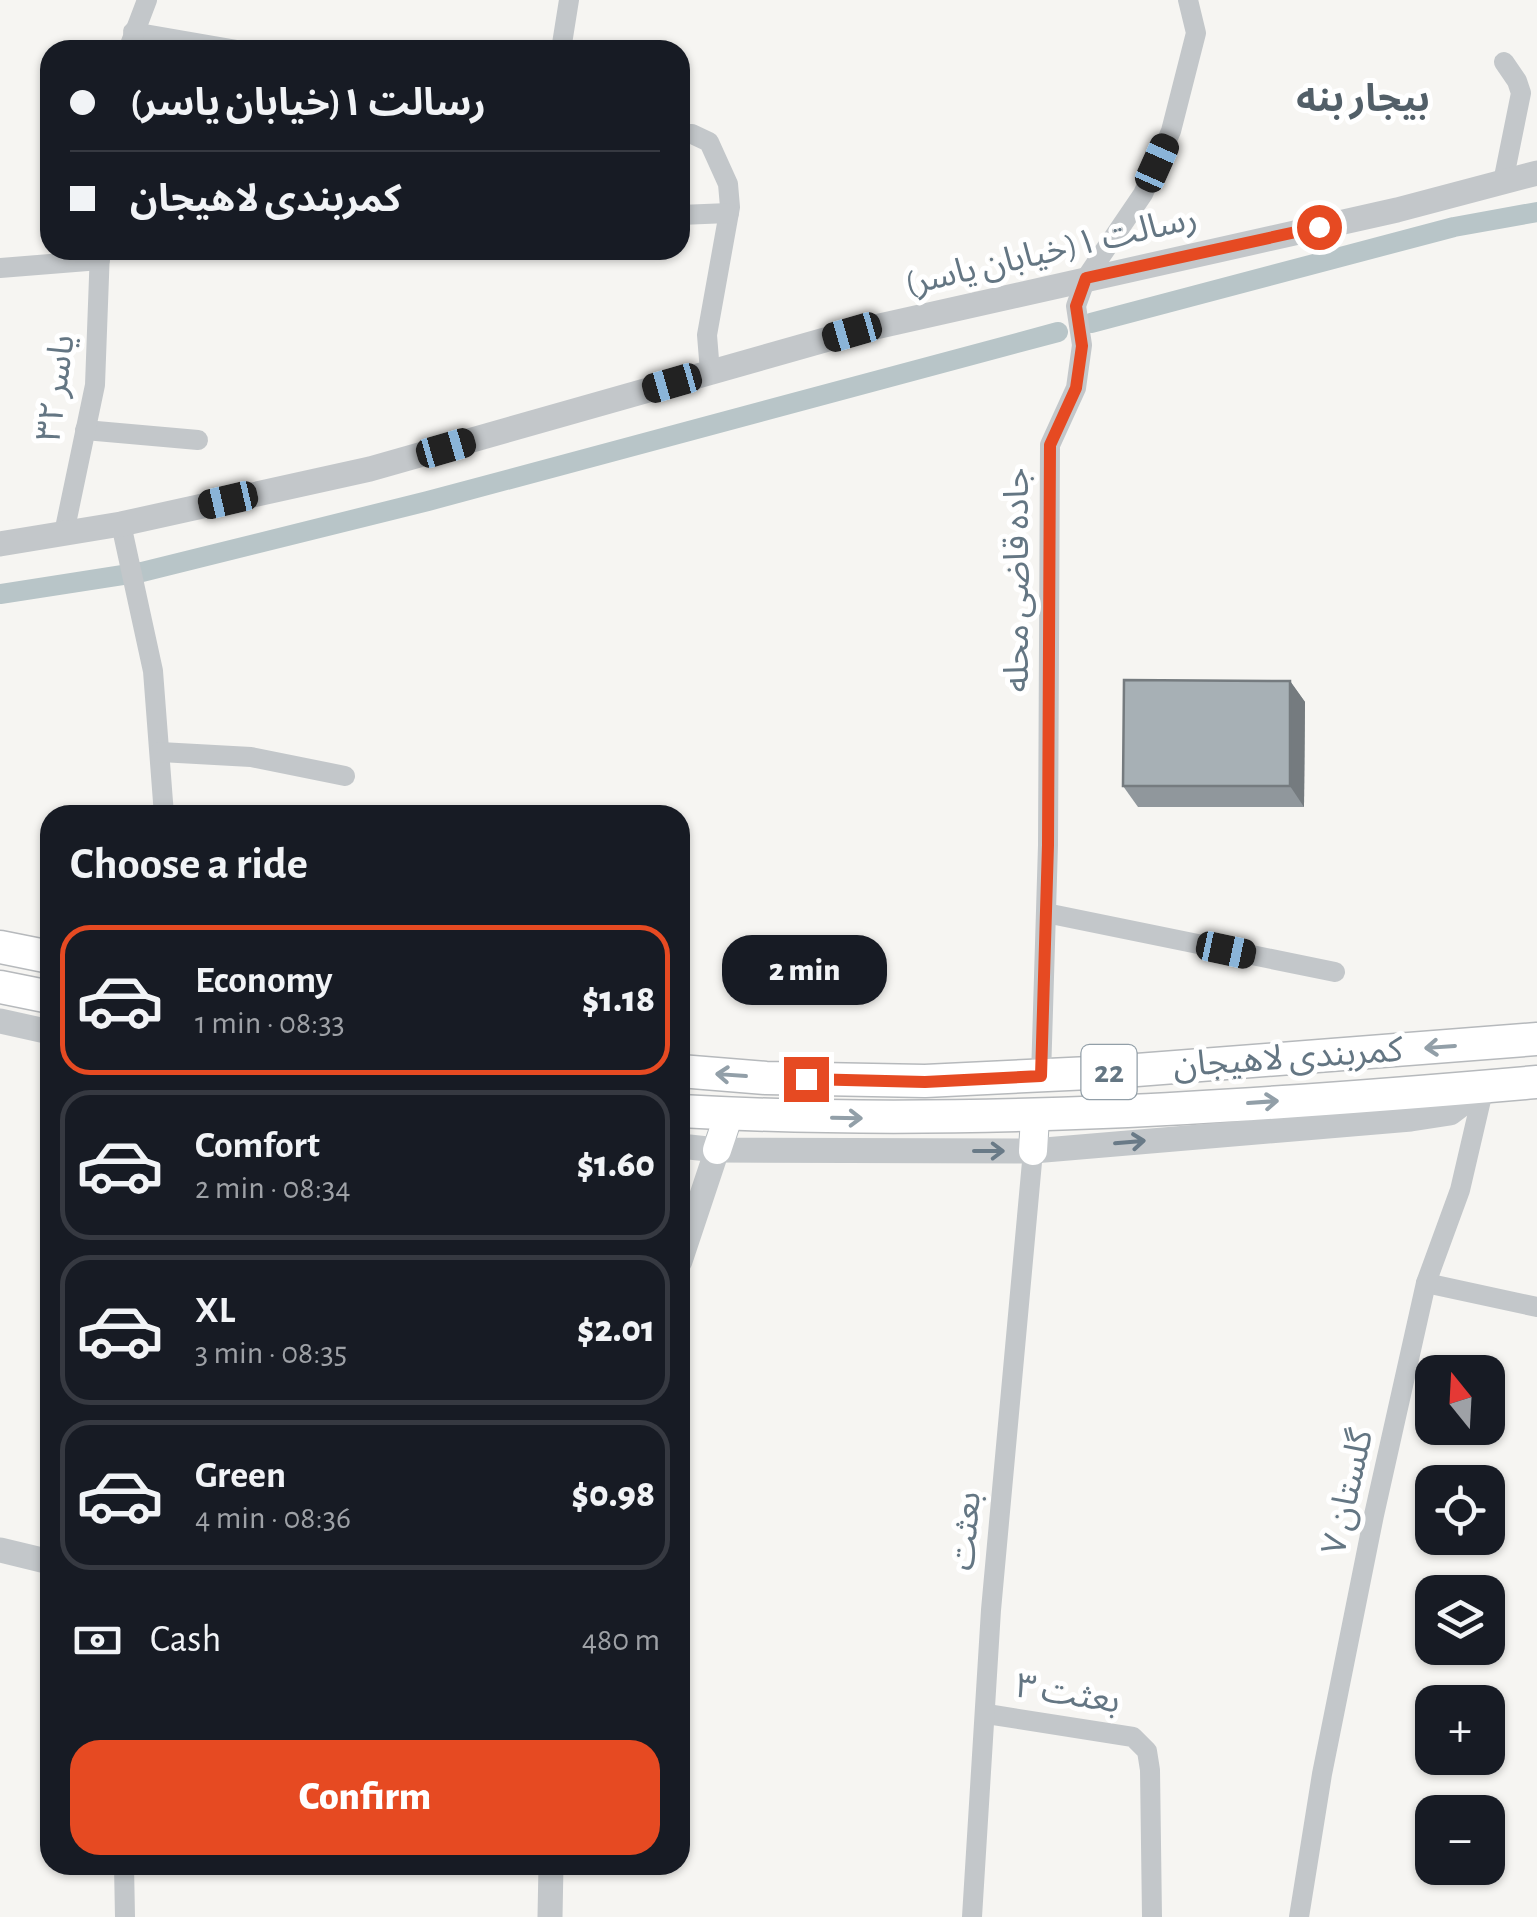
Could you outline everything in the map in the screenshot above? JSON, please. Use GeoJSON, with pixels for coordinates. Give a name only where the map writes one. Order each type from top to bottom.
{"type":"FeatureCollection","features":[{"type":"Feature","properties":{"kind":"highway"},"geometry":{"type":"LineString","coordinates":[[0,946],[40,955]]}},
{"type":"Feature","properties":{"kind":"highway"},"geometry":{"type":"LineString","coordinates":[[0,987],[40,994]]}},
{"type":"Feature","properties":{"kind":"highway","name":"کمربندی لاهیجان"},"geometry":{"type":"LineString","coordinates":[[690,1073],[925,1082],[1537,1039]]}},
{"type":"Feature","properties":{"kind":"highway","name":"کمربندی لاهیجان"},"geometry":{"type":"LineString","coordinates":[[690,1112],[924,1119],[1035,1116],[1537,1082]]}},
{"type":"Feature","properties":{"kind":"main road"},"geometry":{"type":"LineString","coordinates":[[717,1150],[729,1114]]}},
{"type":"Feature","properties":{"kind":"main road"},"geometry":{"type":"LineString","coordinates":[[1032,1151],[1035,1116]]}},
{"type":"Feature","properties":{"kind":"street"},"geometry":{"type":"LineString","coordinates":[[131,40],[147,0]]}},
{"type":"Feature","properties":{"kind":"street"},"geometry":{"type":"LineString","coordinates":[[563,40],[569,0]]}},
{"type":"Feature","properties":{"kind":"street","name":"جاده قاضی محله"},"geometry":{"type":"LineString","coordinates":[[1041,1076],[1050,445],[1076,388],[1082,346],[1076,306],[1086,278],[1143,194],[1171,132],[1196,34],[1188,0]]}},
{"type":"Feature","properties":{"kind":"street"},"geometry":{"type":"LineString","coordinates":[[1503,182],[1521,93],[1504,62]]}},
{"type":"Feature","properties":{"kind":"street"},"geometry":{"type":"LineString","coordinates":[[690,134],[708,142],[728,184],[729,213],[708,336],[710,372]]}},
{"type":"Feature","properties":{"kind":"street","name":"رسالت ۱(خیابان یاسر)"},"geometry":{"type":"LineString","coordinates":[[0,544],[121,524],[370,469],[852,332],[1397,210],[1537,173]]}},
{"type":"Feature","properties":{"kind":"street"},"geometry":{"type":"LineString","coordinates":[[690,215],[729,213]]}},
{"type":"Feature","properties":{"kind":"street"},"geometry":{"type":"LineString","coordinates":[[0,268],[62,260]]}},
{"type":"Feature","properties":{"kind":"street","name":"یاسر ۳۲"},"geometry":{"type":"LineString","coordinates":[[64,533],[94,385],[100,260]]}},
{"type":"Feature","properties":{"kind":"street"},"geometry":{"type":"LineString","coordinates":[[85,430],[198,440]]}},
{"type":"Feature","properties":{"kind":"street"},"geometry":{"type":"LineString","coordinates":[[121,524],[153,671],[163,805]]}},
{"type":"Feature","properties":{"kind":"street"},"geometry":{"type":"LineString","coordinates":[[160,752],[251,756],[345,776]]}},
{"type":"Feature","properties":{"kind":"street"},"geometry":{"type":"LineString","coordinates":[[1046,913],[1335,972]]}},
{"type":"Feature","properties":{"kind":"street"},"geometry":{"type":"LineString","coordinates":[[0,1021],[40,1030]]}},
{"type":"Feature","properties":{"kind":"street"},"geometry":{"type":"LineString","coordinates":[[690,1147],[1032,1151],[1411,1120],[1450,1113],[1484,1087]]}},
{"type":"Feature","properties":{"kind":"street","name":"گلستان ۷"},"geometry":{"type":"LineString","coordinates":[[1299,1917],[1344,1664],[1426,1283],[1460,1190],[1484,1087]]}},
{"type":"Feature","properties":{"kind":"street"},"geometry":{"type":"LineString","coordinates":[[690,1231],[717,1150]]}},
{"type":"Feature","properties":{"kind":"street","name":"بعثت"},"geometry":{"type":"LineString","coordinates":[[972,1917],[992,1610],[1032,1151]]}},
{"type":"Feature","properties":{"kind":"street"},"geometry":{"type":"LineString","coordinates":[[1426,1283],[1537,1307]]}},
{"type":"Feature","properties":{"kind":"street"},"geometry":{"type":"LineString","coordinates":[[0,1550],[40,1560]]}},
{"type":"Feature","properties":{"kind":"street","name":"بعثت ۳"},"geometry":{"type":"LineString","coordinates":[[987,1714],[1133,1736],[1146,1751],[1150,1770],[1152,1917]]}},
{"type":"Feature","properties":{"kind":"street"},"geometry":{"type":"LineString","coordinates":[[124,1875],[125,1917]]}},
{"type":"Feature","properties":{"kind":"street"},"geometry":{"type":"LineString","coordinates":[[550,1917],[551,1875]]}},
{"type":"Feature","properties":{"kind":"building"},"geometry":{"type":"Polygon","coordinates":[[[1124,680],[1290,681],[1290,786],[1123,786],[1124,680]]]}},
{"type":"Feature","properties":{"kind":"waterway"},"geometry":{"type":"LineString","coordinates":[[1091,323],[1454,227],[1537,212]]}},
{"type":"Feature","properties":{"kind":"waterway"},"geometry":{"type":"LineString","coordinates":[[0,594],[142,572],[428,501],[1058,332]]}},
{"type":"Feature","properties":{"kind":"district","name":"بیجار بنه"},"geometry":{"type":"Point","coordinates":[1363,100]}},
{"type":"Feature","properties":{"kind":"route"},"geometry":{"type":"LineString","coordinates":[[806,1079],[925,1082],[1041,1076],[1048,845],[1050,445],[1076,388],[1082,346],[1076,306],[1086,278],[1319,227]]}}]}
